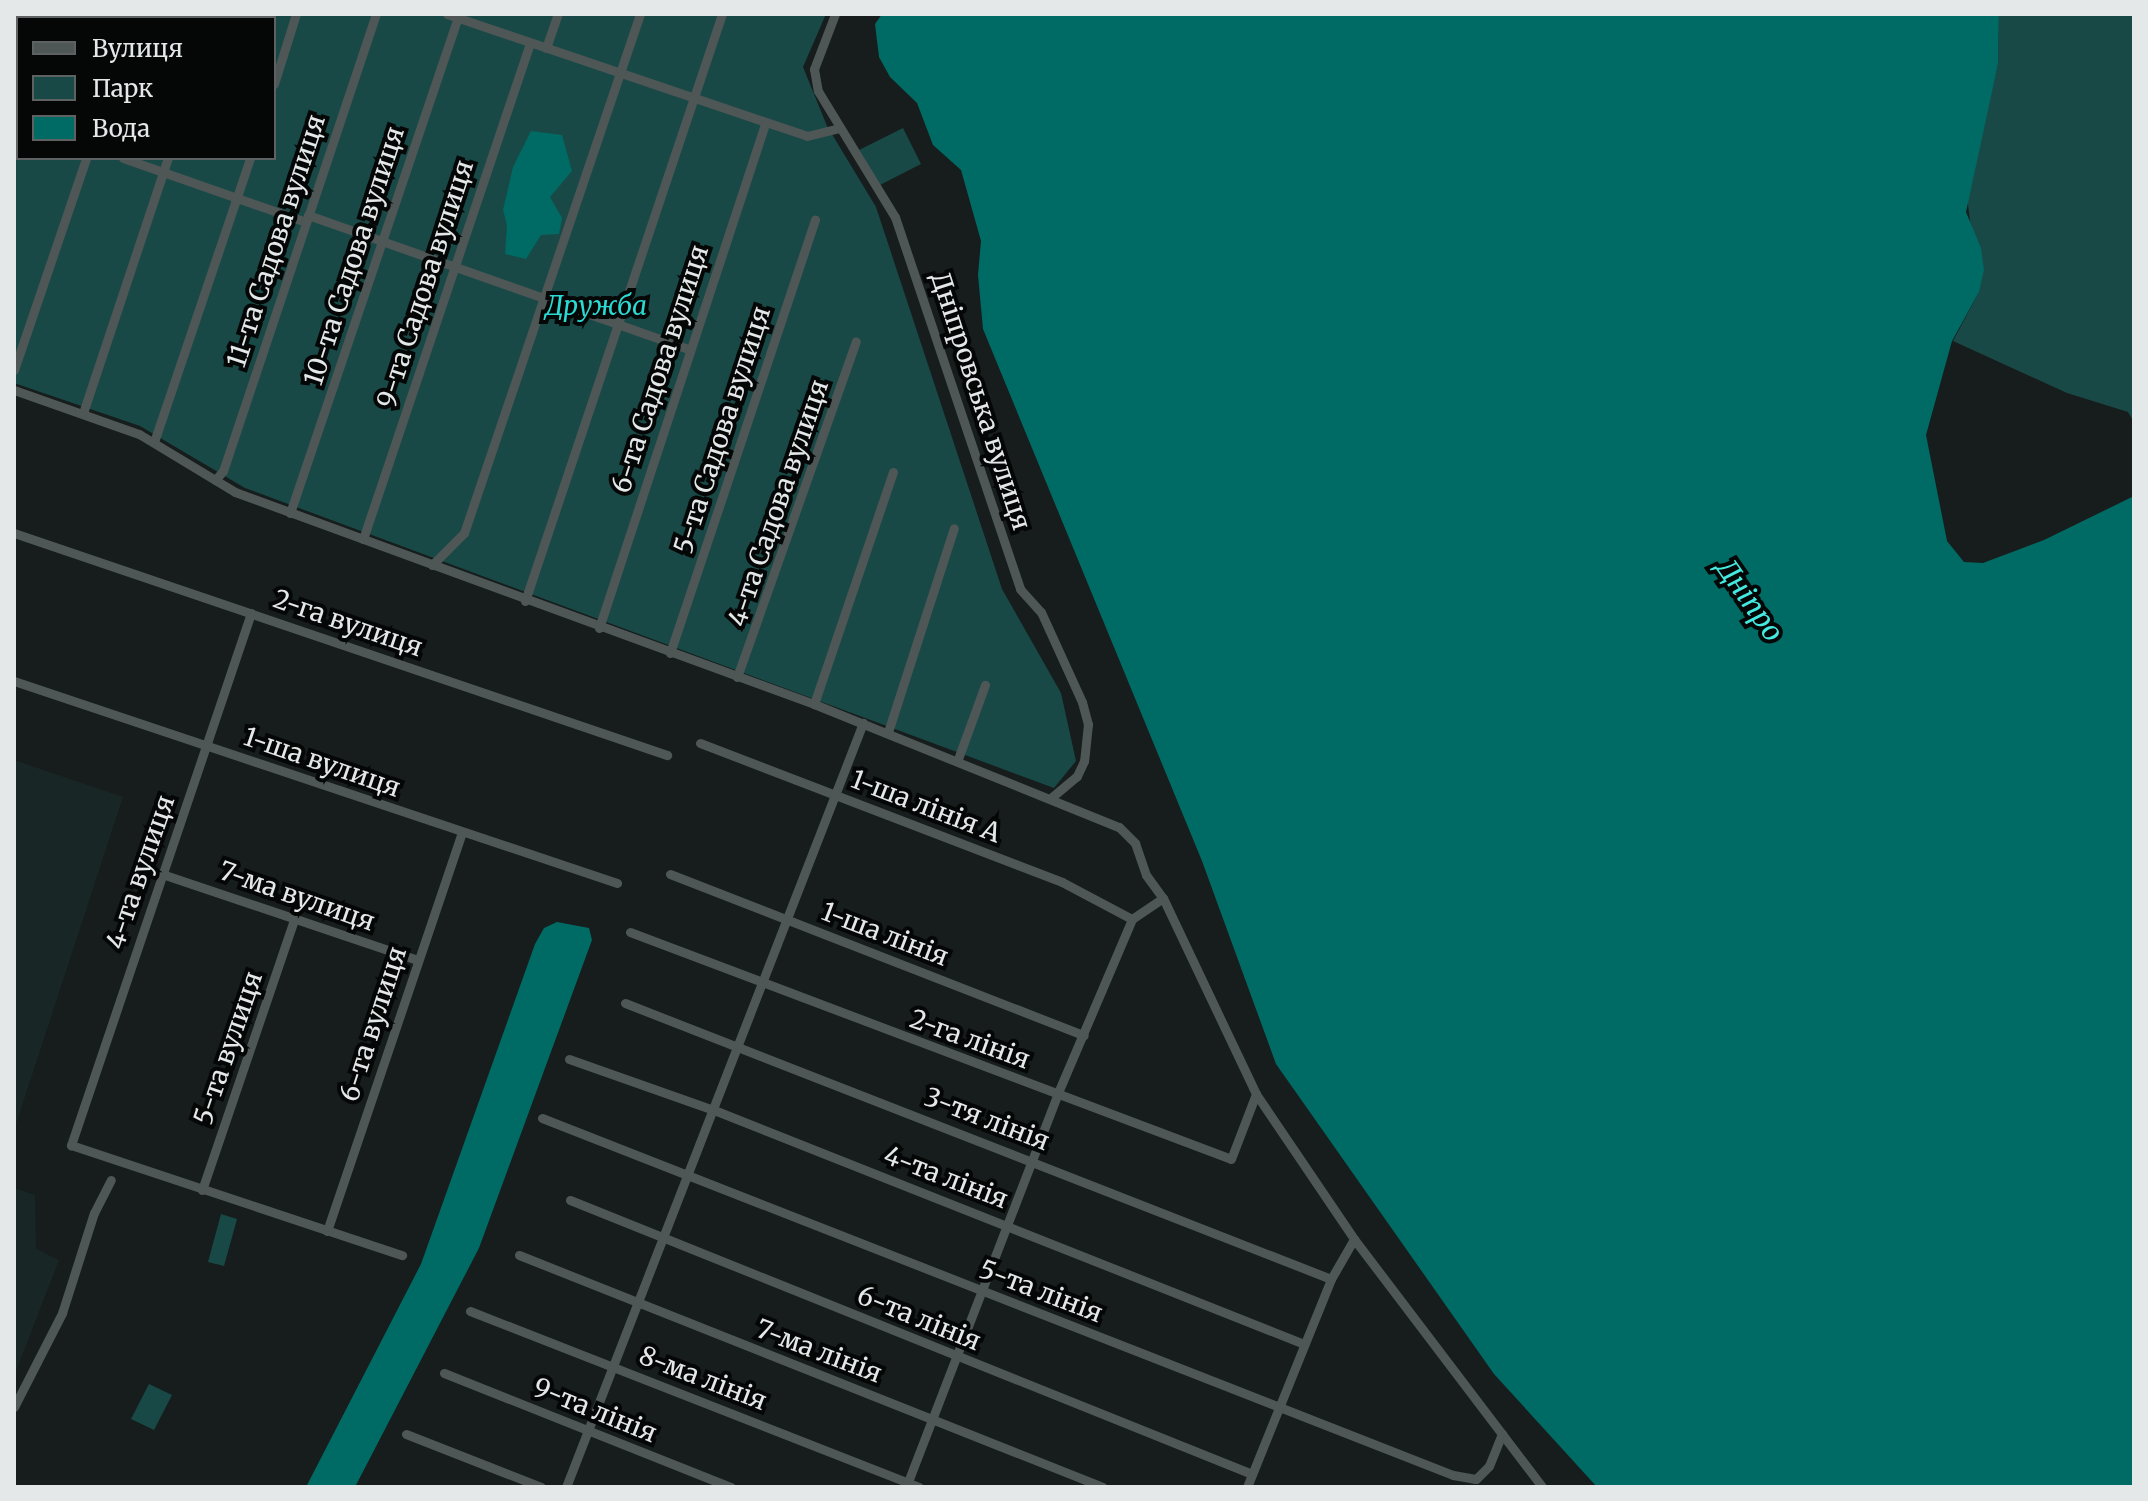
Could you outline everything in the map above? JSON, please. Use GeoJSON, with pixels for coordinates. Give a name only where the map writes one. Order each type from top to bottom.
{"type":"FeatureCollection","features":[{"type":"Feature","properties":{"kind":"street"},"geometry":{"type":"LineString","coordinates":[[276,78],[296,14]]}},
{"type":"Feature","properties":{"kind":"street","name":"11-та Садова вулиця"},"geometry":{"type":"LineString","coordinates":[[215,480],[223,471],[376,14]]}},
{"type":"Feature","properties":{"kind":"street"},"geometry":{"type":"LineString","coordinates":[[447,14],[765,124],[807,136],[839,128]]}},
{"type":"Feature","properties":{"kind":"street"},"geometry":{"type":"LineString","coordinates":[[546,48],[558,14]]}},
{"type":"Feature","properties":{"kind":"street"},"geometry":{"type":"LineString","coordinates":[[432,565],[464,533],[546,299],[640,14]]}},
{"type":"Feature","properties":{"kind":"street"},"geometry":{"type":"LineString","coordinates":[[525,601],[722,14]]}},
{"type":"Feature","properties":{"kind":"street","name":"Дніпровська вулиця"},"geometry":{"type":"LineString","coordinates":[[835,14],[814,69],[818,91],[874,181],[908,249],[976,470],[1020,589],[1041,612],[1082,702],[1088,724],[1084,761],[1077,776],[1052,797]]}},
{"type":"Feature","properties":{"kind":"street","name":"10-та Садова вулиця"},"geometry":{"type":"LineString","coordinates":[[290,513],[458,16]]}},
{"type":"Feature","properties":{"kind":"street","name":"9-та Садова вулиця"},"geometry":{"type":"LineString","coordinates":[[363,539],[452,265],[530,43]]}},
{"type":"Feature","properties":{"kind":"street","name":"6-та Садова вулиця"},"geometry":{"type":"LineString","coordinates":[[599,628],[765,124]]}},
{"type":"Feature","properties":{"kind":"street"},"geometry":{"type":"LineString","coordinates":[[14,370],[85,160]]}},
{"type":"Feature","properties":{"kind":"street"},"geometry":{"type":"LineString","coordinates":[[128,160],[237,199],[381,240],[689,349]]}},
{"type":"Feature","properties":{"kind":"street"},"geometry":{"type":"LineString","coordinates":[[83,413],[167,160]]}},
{"type":"Feature","properties":{"kind":"street"},"geometry":{"type":"LineString","coordinates":[[154,442],[249,160]]}},
{"type":"Feature","properties":{"kind":"street","name":"5-та Садова вулиця"},"geometry":{"type":"LineString","coordinates":[[670,653],[815,220]]}},
{"type":"Feature","properties":{"kind":"street","name":"4-та Садова вулиця"},"geometry":{"type":"LineString","coordinates":[[737,677],[856,341]]}},
{"type":"Feature","properties":{"kind":"street"},"geometry":{"type":"LineString","coordinates":[[14,390],[83,413],[154,442],[215,480],[290,513],[888,732],[1119,827],[1135,843],[1146,875],[1163,898],[1256,1094],[1354,1239],[1542,1487]]}},
{"type":"Feature","properties":{"kind":"street"},"geometry":{"type":"LineString","coordinates":[[814,704],[893,472]]}},
{"type":"Feature","properties":{"kind":"street"},"geometry":{"type":"LineString","coordinates":[[888,732],[954,528]]}},
{"type":"Feature","properties":{"kind":"street","name":"2-га вулиця"},"geometry":{"type":"LineString","coordinates":[[14,533],[667,755]]}},
{"type":"Feature","properties":{"kind":"street","name":"4-та вулиця"},"geometry":{"type":"LineString","coordinates":[[202,1190],[71,1145],[251,613]]}},
{"type":"Feature","properties":{"kind":"street","name":"1-ша вулиця"},"geometry":{"type":"LineString","coordinates":[[14,681],[617,883]]}},
{"type":"Feature","properties":{"kind":"street"},"geometry":{"type":"LineString","coordinates":[[958,759],[985,685]]}},
{"type":"Feature","properties":{"kind":"street"},"geometry":{"type":"LineString","coordinates":[[566,1487],[764,985],[863,723]]}},
{"type":"Feature","properties":{"kind":"street","name":"1-ша лінія А"},"geometry":{"type":"LineString","coordinates":[[700,743],[1062,882],[1132,919]]}},
{"type":"Feature","properties":{"kind":"street","name":"6-та вулиця"},"geometry":{"type":"LineString","coordinates":[[327,1231],[462,832]]}},
{"type":"Feature","properties":{"kind":"street","name":"7-ма вулиця"},"geometry":{"type":"LineString","coordinates":[[162,874],[418,960]]}},
{"type":"Feature","properties":{"kind":"street","name":"1-ша лінія"},"geometry":{"type":"LineString","coordinates":[[670,874],[1084,1035]]}},
{"type":"Feature","properties":{"kind":"street"},"geometry":{"type":"LineString","coordinates":[[907,1485],[1057,1095],[1132,919],[1163,898]]}},
{"type":"Feature","properties":{"kind":"street","name":"5-та вулиця"},"geometry":{"type":"LineString","coordinates":[[202,1190],[294,919]]}},
{"type":"Feature","properties":{"kind":"street","name":"2-га лінія"},"geometry":{"type":"LineString","coordinates":[[630,932],[1231,1159],[1256,1094]]}},
{"type":"Feature","properties":{"kind":"street","name":"3-тя лінія"},"geometry":{"type":"LineString","coordinates":[[625,1003],[1331,1279]]}},
{"type":"Feature","properties":{"kind":"street","name":"4-та лінія"},"geometry":{"type":"LineString","coordinates":[[569,1059],[714,1110],[1304,1344]]}},
{"type":"Feature","properties":{"kind":"street","name":"5-та лінія"},"geometry":{"type":"LineString","coordinates":[[542,1118],[1453,1475],[1476,1479],[1489,1466],[1502,1434]]}},
{"type":"Feature","properties":{"kind":"street"},"geometry":{"type":"LineString","coordinates":[[14,1407],[62,1313],[94,1213],[111,1180]]}},
{"type":"Feature","properties":{"kind":"street"},"geometry":{"type":"LineString","coordinates":[[202,1190],[402,1255]]}},
{"type":"Feature","properties":{"kind":"street","name":"6-та лінія"},"geometry":{"type":"LineString","coordinates":[[570,1200],[1252,1474]]}},
{"type":"Feature","properties":{"kind":"street"},"geometry":{"type":"LineString","coordinates":[[1247,1487],[1331,1279],[1354,1239]]}},
{"type":"Feature","properties":{"kind":"street","name":"7-ма лінія"},"geometry":{"type":"LineString","coordinates":[[519,1255],[1103,1487]]}},
{"type":"Feature","properties":{"kind":"street","name":"8-ма лінія"},"geometry":{"type":"LineString","coordinates":[[470,1311],[907,1485],[919,1487]]}},
{"type":"Feature","properties":{"kind":"street","name":"9-та лінія"},"geometry":{"type":"LineString","coordinates":[[444,1373],[731,1487]]}},
{"type":"Feature","properties":{"kind":"street"},"geometry":{"type":"LineString","coordinates":[[406,1434],[541,1487]]}},
{"type":"Feature","properties":{"kind":"shaded area"},"geometry":{"type":"Polygon","coordinates":[[[14,760],[123,797],[15,1127],[14,1127],[14,760]]]}},
{"type":"Feature","properties":{"kind":"shaded area"},"geometry":{"type":"Polygon","coordinates":[[[14,1188],[35,1195],[36,1249],[59,1260],[14,1376],[14,1188]]]}},
{"type":"Feature","properties":{"kind":"green space","name":"Дружба"},"geometry":{"type":"Polygon","coordinates":[[[14,14],[826,14],[803,67],[827,126],[876,207],[1002,589],[1061,693],[1076,761],[1054,788],[245,488],[140,426],[14,383],[14,14]]]}},
{"type":"Feature","properties":{"kind":"green space"},"geometry":{"type":"Polygon","coordinates":[[[1999,14],[2134,14],[2134,422],[2128,412],[2067,393],[1953,341],[1979,292],[1967,197],[1998,64],[1999,14]]]}},
{"type":"Feature","properties":{"kind":"green space"},"geometry":{"type":"Polygon","coordinates":[[[903,128],[921,164],[880,185],[859,150],[903,128]]]}},
{"type":"Feature","properties":{"kind":"green space"},"geometry":{"type":"Polygon","coordinates":[[[221,1214],[237,1219],[224,1266],[208,1262],[221,1214]]]}},
{"type":"Feature","properties":{"kind":"green space"},"geometry":{"type":"Polygon","coordinates":[[[149,1384],[172,1395],[154,1430],[131,1419],[149,1384]]]}},
{"type":"Feature","properties":{"kind":"water","name":"Дніпро"},"geometry":{"type":"Polygon","coordinates":[[[882,14],[1999,14],[1998,64],[1966,212],[1981,248],[1984,270],[1979,292],[1952,341],[1926,435],[1947,541],[1964,562],[1983,563],[2044,540],[2134,496],[2134,1487],[1597,1487],[1494,1374],[1276,1064],[1202,861],[983,329],[978,275],[981,241],[961,170],[933,145],[917,103],[890,77],[879,57],[875,24],[882,14]]]}},
{"type":"Feature","properties":{"kind":"water"},"geometry":{"type":"Polygon","coordinates":[[[531,131],[562,135],[572,171],[550,197],[562,218],[559,234],[541,235],[526,259],[505,254],[507,225],[503,210],[513,167],[531,131]]]}},
{"type":"Feature","properties":{"kind":"water"},"geometry":{"type":"Polygon","coordinates":[[[557,922],[589,928],[592,940],[479,1248],[355,1487],[306,1487],[421,1264],[535,944],[544,928],[557,922]]]}}]}
